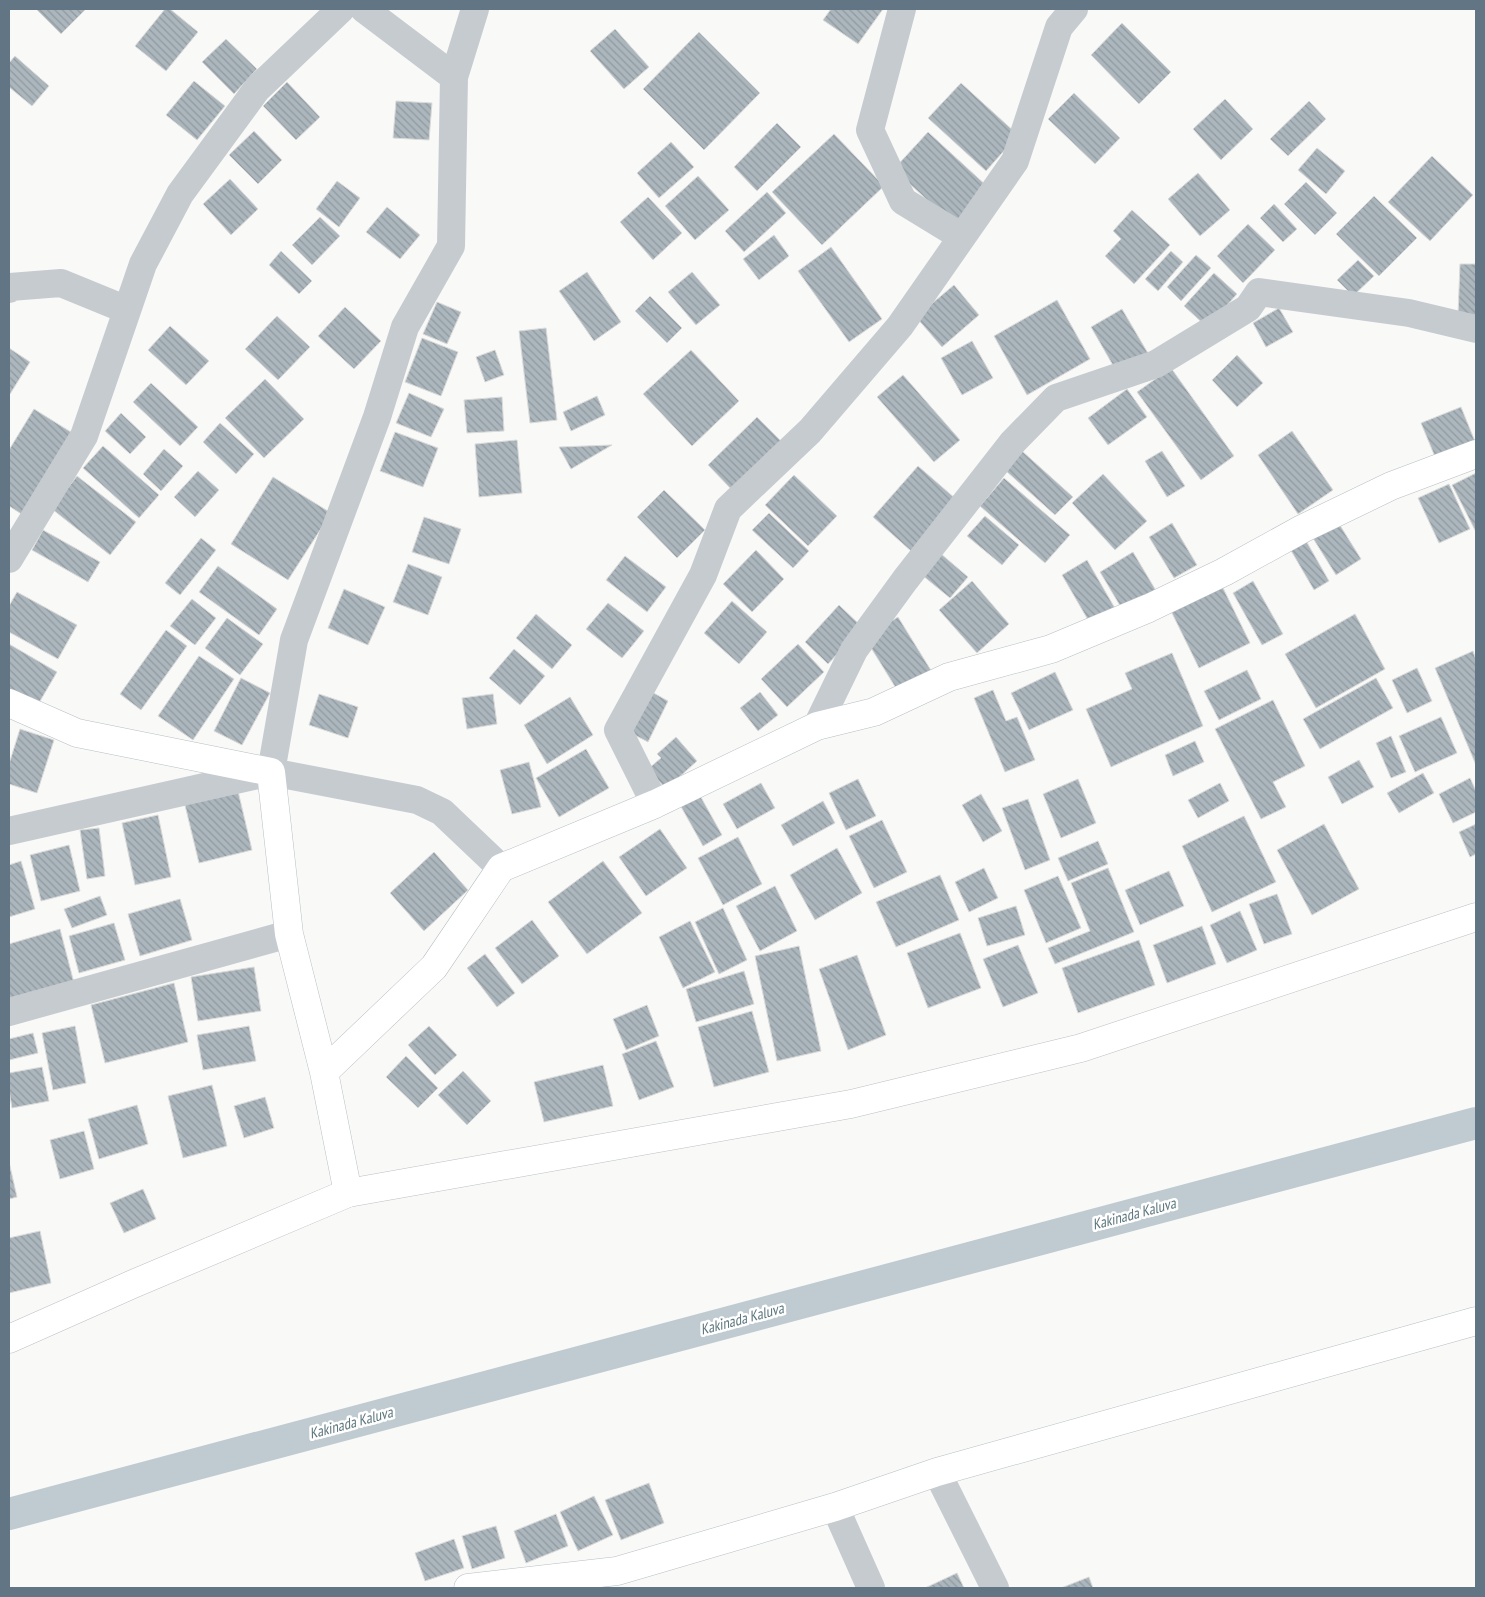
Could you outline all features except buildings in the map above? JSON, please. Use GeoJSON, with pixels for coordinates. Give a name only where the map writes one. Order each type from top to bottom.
{"type":"FeatureCollection","features":[{"type":"Feature","properties":{"kind":"main road"},"geometry":{"type":"LineString","coordinates":[[324,1072],[434,967],[501,868],[655,804],[818,726],[874,712],[949,676],[1060,646],[1149,608],[1224,572],[1302,529],[1391,486],[1476,454]]}},
{"type":"Feature","properties":{"kind":"main road"},"geometry":{"type":"LineString","coordinates":[[9,703],[77,734],[271,772],[289,934],[324,1072],[348,1193]]}},
{"type":"Feature","properties":{"kind":"main road"},"geometry":{"type":"LineString","coordinates":[[9,1339],[348,1193],[851,1104],[1072,1050],[1476,917]]}},
{"type":"Feature","properties":{"kind":"main road"},"geometry":{"type":"LineString","coordinates":[[468,1588],[621,1579],[937,1472],[1476,1321]]}},
{"type":"Feature","properties":{"kind":"street"},"geometry":{"type":"LineString","coordinates":[[9,559],[84,436],[143,264],[180,194],[257,89],[340,9]]}},
{"type":"Feature","properties":{"kind":"street"},"geometry":{"type":"LineString","coordinates":[[364,9],[454,77]]}},
{"type":"Feature","properties":{"kind":"street"},"geometry":{"type":"LineString","coordinates":[[271,772],[294,640],[377,417],[405,327],[451,246],[454,77],[475,9]]}},
{"type":"Feature","properties":{"kind":"street"},"geometry":{"type":"LineString","coordinates":[[902,9],[870,130],[903,201],[962,237]]}},
{"type":"Feature","properties":{"kind":"street"},"geometry":{"type":"LineString","coordinates":[[655,804],[618,730],[703,575],[728,508],[810,431],[900,326],[1015,162],[1059,27],[1074,9]]}},
{"type":"Feature","properties":{"kind":"street"},"geometry":{"type":"LineString","coordinates":[[9,289],[10,287],[61,283],[127,310]]}},
{"type":"Feature","properties":{"kind":"street"},"geometry":{"type":"LineString","coordinates":[[818,726],[854,650],[905,580],[1013,442],[1056,398],[1156,364],[1248,308],[1259,292],[1409,313],[1476,329]]}},
{"type":"Feature","properties":{"kind":"street"},"geometry":{"type":"LineString","coordinates":[[9,831],[271,772],[417,800],[442,812],[501,868]]}},
{"type":"Feature","properties":{"kind":"street"},"geometry":{"type":"LineString","coordinates":[[9,1012],[289,934]]}},
{"type":"Feature","properties":{"kind":"street"},"geometry":{"type":"LineString","coordinates":[[937,1472],[994,1588]]}},
{"type":"Feature","properties":{"kind":"street"},"geometry":{"type":"LineString","coordinates":[[835,1507],[871,1588]]}},
{"type":"Feature","properties":{"kind":"waterway","name":"Kakinada Kaluva"},"geometry":{"type":"LineString","coordinates":[[9,1514],[1476,1123]]}}]}
